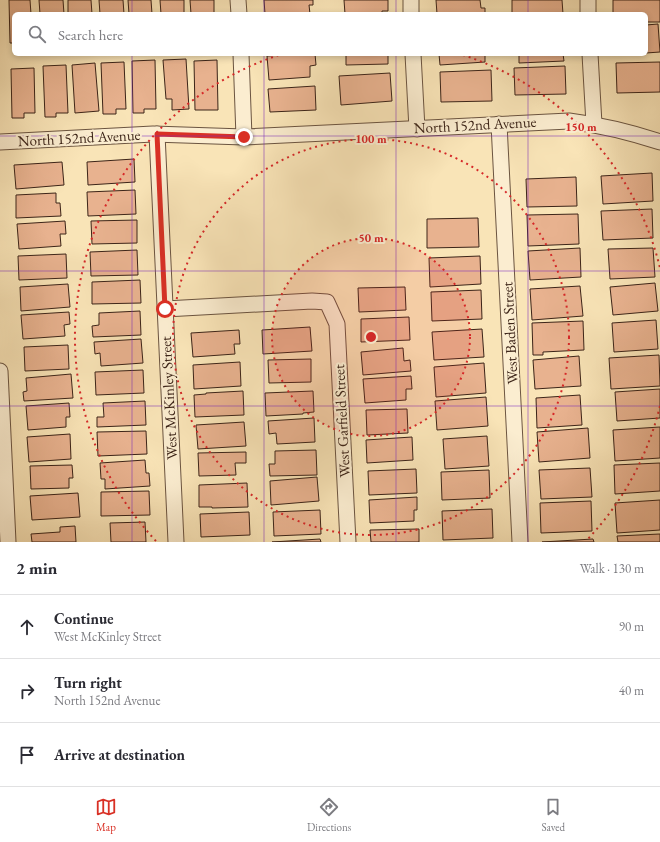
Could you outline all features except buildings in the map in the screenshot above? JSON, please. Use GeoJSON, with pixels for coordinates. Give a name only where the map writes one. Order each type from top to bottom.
{"type":"FeatureCollection","features":[{"type":"Feature","properties":{"kind":"street"},"geometry":{"type":"LineString","coordinates":[[238,0],[239,12]]}},
{"type":"Feature","properties":{"kind":"street"},"geometry":{"type":"LineString","coordinates":[[410,0],[411,12]]}},
{"type":"Feature","properties":{"kind":"street"},"geometry":{"type":"LineString","coordinates":[[588,0],[588,12]]}},
{"type":"Feature","properties":{"kind":"street"},"geometry":{"type":"LineString","coordinates":[[241,56],[244,137]]}},
{"type":"Feature","properties":{"kind":"street"},"geometry":{"type":"LineString","coordinates":[[413,56],[417,129]]}},
{"type":"Feature","properties":{"kind":"street"},"geometry":{"type":"LineString","coordinates":[[590,56],[594,124]]}},
{"type":"Feature","properties":{"kind":"street","name":"North 152nd Avenue"},"geometry":{"type":"LineString","coordinates":[[0,142],[157,134],[244,137],[569,121],[594,124],[641,135],[660,142]]}},
{"type":"Feature","properties":{"kind":"street","name":"West Baden Street"},"geometry":{"type":"LineString","coordinates":[[499,124],[520,542]]}},
{"type":"Feature","properties":{"kind":"street","name":"West McKinley Street"},"geometry":{"type":"LineString","coordinates":[[157,134],[176,542]]}},
{"type":"Feature","properties":{"kind":"street","name":"West Garfield Street"},"geometry":{"type":"LineString","coordinates":[[165,309],[312,301],[327,302],[337,324],[348,542]]}},
{"type":"Feature","properties":{"kind":"street"},"geometry":{"type":"LineString","coordinates":[[0,372],[5,535]]}},
{"type":"Feature","properties":{"kind":"route"},"geometry":{"type":"LineString","coordinates":[[165,309],[157,134],[244,137]]}}]}
